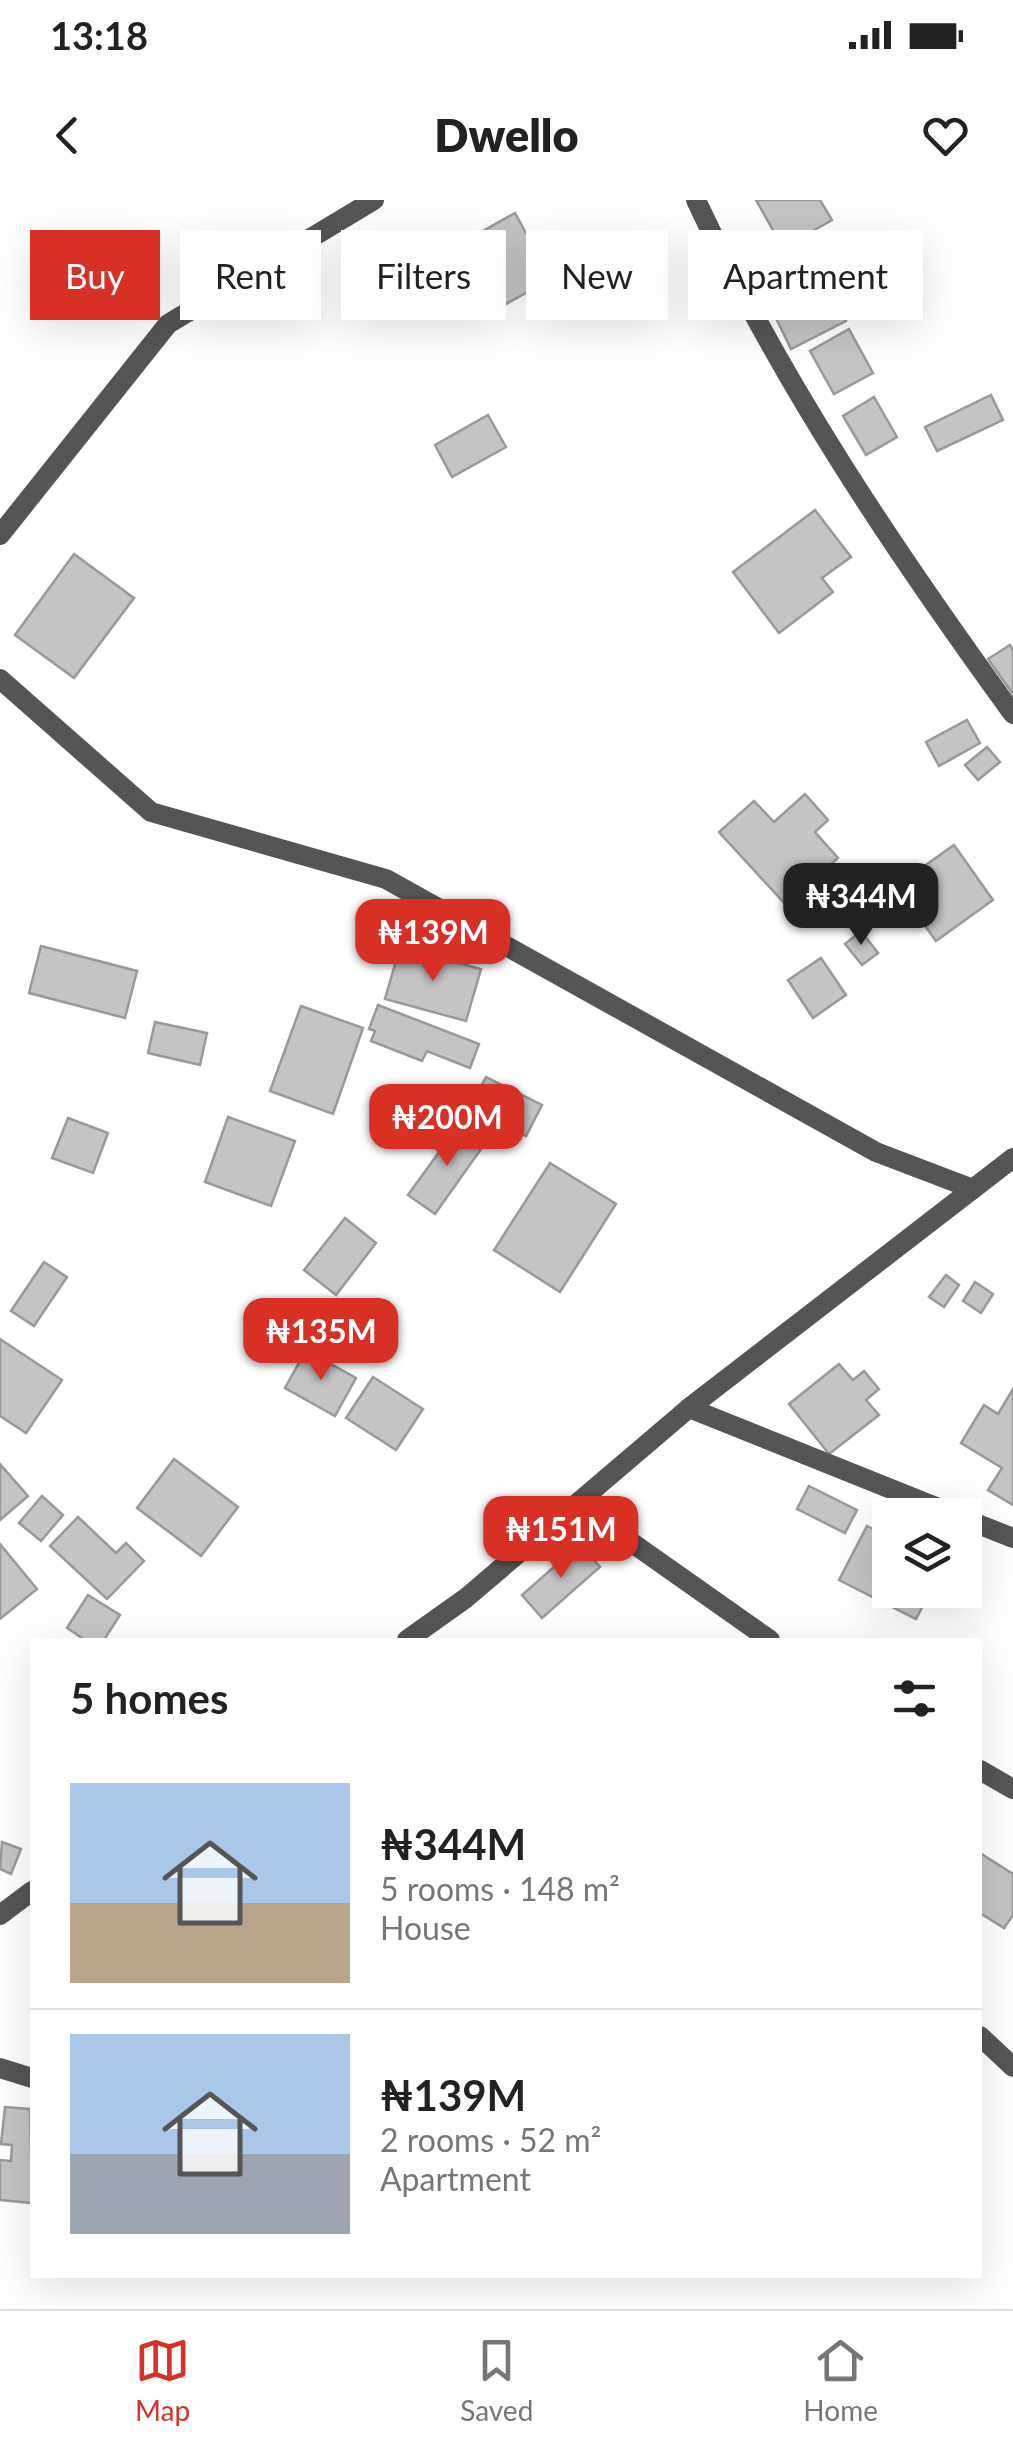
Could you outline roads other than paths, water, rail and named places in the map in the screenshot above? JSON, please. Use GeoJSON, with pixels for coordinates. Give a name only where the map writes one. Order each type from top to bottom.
{"type":"FeatureCollection","features":[{"type":"Feature","properties":{"kind":"street"},"geometry":{"type":"LineString","coordinates":[[0,535],[168,324],[374,200]]}},
{"type":"Feature","properties":{"kind":"street"},"geometry":{"type":"LineString","coordinates":[[696,200],[735,282],[816,428],[922,589],[1013,714]]}},
{"type":"Feature","properties":{"kind":"street"},"geometry":{"type":"LineString","coordinates":[[0,679],[151,812],[386,879],[876,1152],[973,1189]]}},
{"type":"Feature","properties":{"kind":"street"},"geometry":{"type":"LineString","coordinates":[[410,1638],[466,1598],[689,1408],[1013,1158]]}},
{"type":"Feature","properties":{"kind":"street"},"geometry":{"type":"LineString","coordinates":[[689,1408],[914,1498]]}},
{"type":"Feature","properties":{"kind":"street"},"geometry":{"type":"LineString","coordinates":[[577,1504],[767,1638]]}},
{"type":"Feature","properties":{"kind":"street"},"geometry":{"type":"LineString","coordinates":[[982,1526],[1013,1538]]}},
{"type":"Feature","properties":{"kind":"street"},"geometry":{"type":"LineString","coordinates":[[982,1771],[1013,1789]]}},
{"type":"Feature","properties":{"kind":"street"},"geometry":{"type":"LineString","coordinates":[[0,1915],[30,1892]]}},
{"type":"Feature","properties":{"kind":"street"},"geometry":{"type":"LineString","coordinates":[[982,2038],[1013,2067]]}},
{"type":"Feature","properties":{"kind":"street"},"geometry":{"type":"LineString","coordinates":[[0,2068],[30,2077]]}}]}
